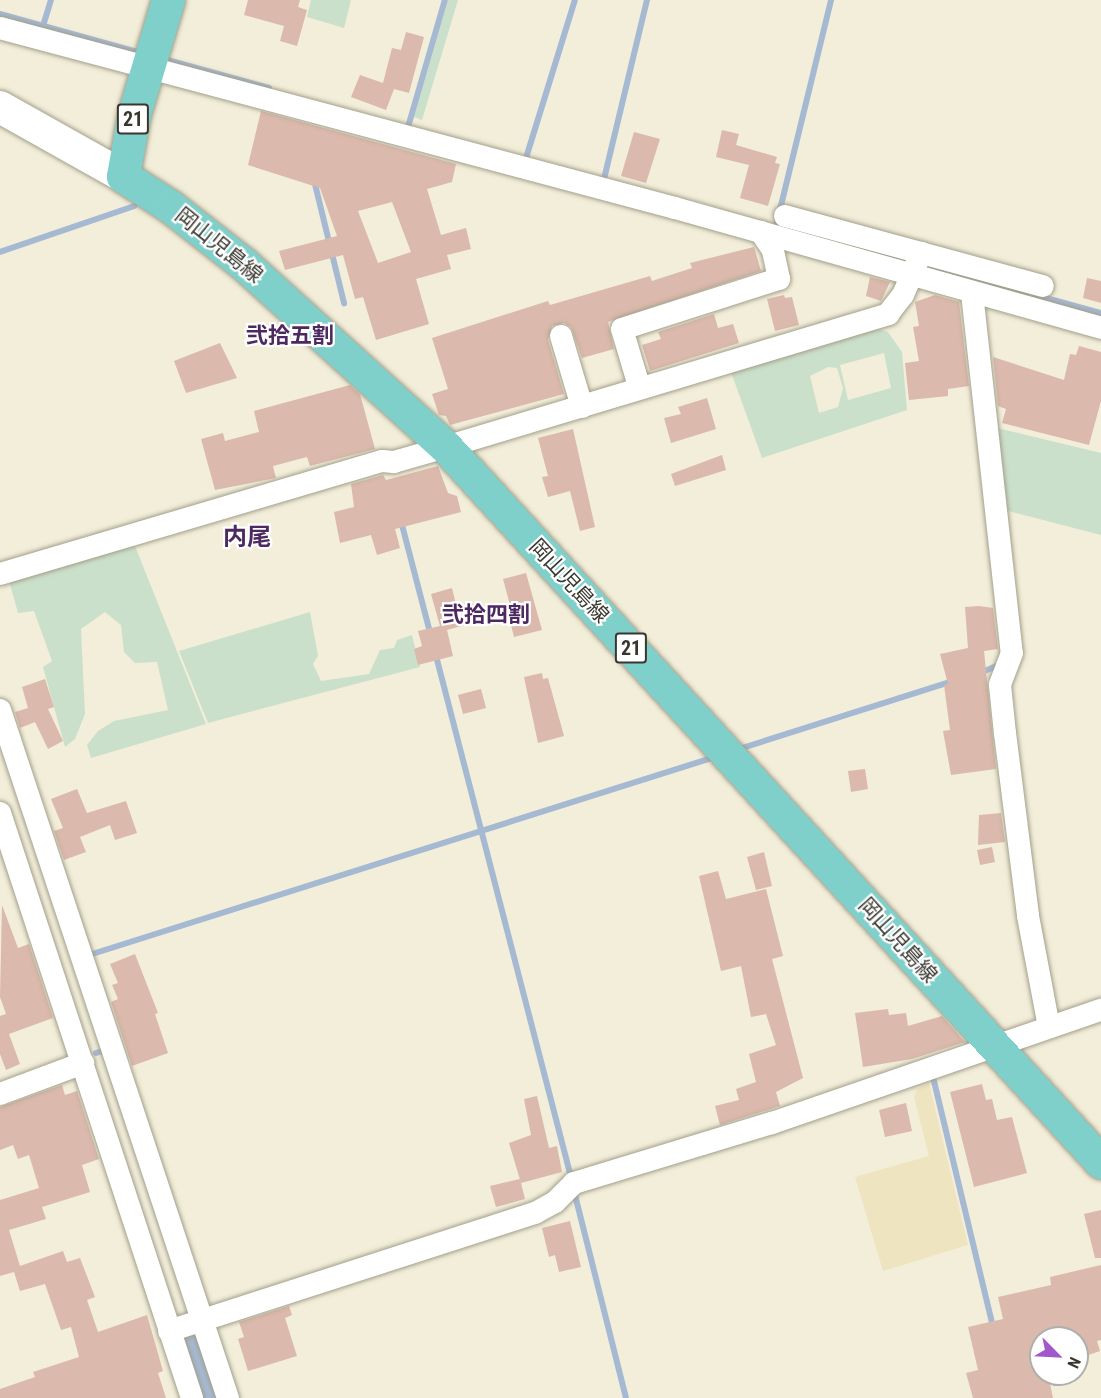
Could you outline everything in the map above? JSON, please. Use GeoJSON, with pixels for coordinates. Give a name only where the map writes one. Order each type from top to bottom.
{"type":"FeatureCollection","features":[{"type":"Feature","properties":{"kind":"main road","name":"21"},"geometry":{"type":"LineString","coordinates":[[123,176],[149,60],[168,0]]}},
{"type":"Feature","properties":{"kind":"main road","name":"岡山児島線"},"geometry":{"type":"LineString","coordinates":[[123,176],[171,207],[252,271],[446,447],[1101,1162]]}},
{"type":"Feature","properties":{"kind":"street"},"geometry":{"type":"LineString","coordinates":[[0,28],[149,60],[761,232],[917,264],[1043,286]]}},
{"type":"Feature","properties":{"kind":"street"},"geometry":{"type":"LineString","coordinates":[[0,107],[123,176]]}},
{"type":"Feature","properties":{"kind":"street"},"geometry":{"type":"LineString","coordinates":[[785,216],[917,264],[972,292],[1101,328]]}},
{"type":"Feature","properties":{"kind":"street"},"geometry":{"type":"LineString","coordinates":[[638,381],[621,329],[779,279],[773,250],[761,232]]}},
{"type":"Feature","properties":{"kind":"street"},"geometry":{"type":"LineString","coordinates":[[0,574],[385,460],[394,462],[446,447],[580,400],[888,314],[896,309],[917,264]]}},
{"type":"Feature","properties":{"kind":"street"},"geometry":{"type":"LineString","coordinates":[[972,292],[1012,653],[1000,685],[1028,916],[1049,1027]]}},
{"type":"Feature","properties":{"kind":"street"},"geometry":{"type":"LineString","coordinates":[[561,336],[580,400]]}},
{"type":"Feature","properties":{"kind":"street"},"geometry":{"type":"LineString","coordinates":[[0,710],[9,774],[30,845],[83,1063],[189,1325],[228,1398]]}},
{"type":"Feature","properties":{"kind":"street"},"geometry":{"type":"LineString","coordinates":[[0,813],[30,845],[82,957],[189,1325],[192,1398]]}},
{"type":"Feature","properties":{"kind":"street"},"geometry":{"type":"LineString","coordinates":[[189,1325],[535,1213],[555,1202],[574,1184],[772,1123],[993,1044],[1101,1010]]}},
{"type":"Feature","properties":{"kind":"street"},"geometry":{"type":"LineString","coordinates":[[0,1094],[83,1063]]}},
{"type":"Feature","properties":{"kind":"green space"},"geometry":{"type":"Polygon","coordinates":[[[311,0],[351,0],[344,28],[307,17],[311,0]]]}},
{"type":"Feature","properties":{"kind":"green space"},"geometry":{"type":"Polygon","coordinates":[[[448,0],[458,0],[422,120],[414,117],[448,0]]]}},
{"type":"Feature","properties":{"kind":"green space"},"geometry":{"type":"Polygon","coordinates":[[[878,329],[888,332],[902,352],[907,410],[762,458],[731,372],[878,329]],[[884,353],[840,365],[848,400],[891,388],[884,353]],[[828,367],[810,376],[819,413],[838,407],[843,388],[837,368],[828,367]]]}},
{"type":"Feature","properties":{"kind":"green space"},"geometry":{"type":"Polygon","coordinates":[[[993,427],[1101,453],[1101,535],[1004,510],[993,427]]]}},
{"type":"Feature","properties":{"kind":"green space"},"geometry":{"type":"Polygon","coordinates":[[[133,541],[206,724],[91,758],[87,745],[98,731],[114,721],[168,710],[157,662],[135,663],[124,652],[121,625],[105,612],[81,629],[85,714],[75,739],[65,747],[43,667],[52,661],[34,611],[18,613],[8,577],[133,541]]]}},
{"type":"Feature","properties":{"kind":"green space"},"geometry":{"type":"Polygon","coordinates":[[[310,612],[318,656],[313,664],[321,681],[369,674],[380,650],[394,648],[397,640],[412,635],[420,667],[208,723],[179,651],[310,612]]]}},
{"type":"Feature","properties":{"kind":"sand"},"geometry":{"type":"Polygon","coordinates":[[[929,1083],[968,1245],[883,1271],[855,1177],[929,1156],[914,1097],[917,1089],[929,1083]]]}},
{"type":"Feature","properties":{"kind":"building"},"geometry":{"type":"Polygon","coordinates":[[[248,0],[300,0],[298,7],[307,10],[297,46],[280,41],[284,26],[244,15],[248,0]]]}},
{"type":"Feature","properties":{"kind":"building"},"geometry":{"type":"Polygon","coordinates":[[[406,32],[424,37],[409,93],[394,89],[386,110],[351,97],[360,75],[383,83],[392,48],[401,50],[406,32]]]}},
{"type":"Feature","properties":{"kind":"building"},"geometry":{"type":"Polygon","coordinates":[[[261,111],[456,164],[452,182],[427,189],[441,235],[466,228],[471,249],[447,255],[451,269],[416,279],[429,324],[376,340],[363,297],[355,299],[343,255],[285,270],[279,251],[337,236],[320,188],[248,165],[261,111]],[[392,202],[358,211],[378,263],[411,252],[392,202]]]}},
{"type":"Feature","properties":{"kind":"building"},"geometry":{"type":"Polygon","coordinates":[[[722,130],[739,134],[736,145],[777,157],[775,163],[780,164],[768,206],[740,198],[749,165],[716,157],[722,130]]]}},
{"type":"Feature","properties":{"kind":"building"},"geometry":{"type":"Polygon","coordinates":[[[634,132],[660,139],[646,183],[621,176],[634,132]]]}},
{"type":"Feature","properties":{"kind":"building"},"geometry":{"type":"Polygon","coordinates":[[[754,247],[761,271],[608,322],[614,349],[582,358],[571,327],[564,323],[552,326],[548,340],[564,394],[450,425],[446,416],[439,415],[432,394],[448,389],[432,338],[548,301],[550,305],[650,276],[652,281],[692,268],[690,263],[754,247]]]}},
{"type":"Feature","properties":{"kind":"building"},"geometry":{"type":"Polygon","coordinates":[[[870,277],[890,282],[881,301],[866,296],[870,277]]]}},
{"type":"Feature","properties":{"kind":"building"},"geometry":{"type":"Polygon","coordinates":[[[1087,278],[1101,281],[1101,303],[1083,298],[1087,278]]]}},
{"type":"Feature","properties":{"kind":"building"},"geometry":{"type":"Polygon","coordinates":[[[784,295],[785,298],[792,297],[799,325],[775,331],[767,299],[784,295]]]}},
{"type":"Feature","properties":{"kind":"building"},"geometry":{"type":"Polygon","coordinates":[[[935,295],[959,302],[969,386],[948,389],[948,396],[909,400],[905,363],[919,361],[913,327],[919,326],[915,302],[935,295]]]}},
{"type":"Feature","properties":{"kind":"building"},"geometry":{"type":"Polygon","coordinates":[[[714,314],[718,328],[733,324],[739,343],[650,371],[642,345],[661,339],[658,332],[714,314]]]}},
{"type":"Feature","properties":{"kind":"building"},"geometry":{"type":"Polygon","coordinates":[[[220,343],[237,378],[186,393],[174,361],[220,343]]]}},
{"type":"Feature","properties":{"kind":"building"},"geometry":{"type":"Polygon","coordinates":[[[1079,346],[1101,352],[1101,401],[1089,445],[1002,423],[1006,409],[998,406],[993,357],[1064,380],[1070,354],[1076,355],[1079,346]]]}},
{"type":"Feature","properties":{"kind":"building"},"geometry":{"type":"Polygon","coordinates":[[[350,385],[360,394],[375,449],[310,466],[307,457],[273,466],[276,478],[215,490],[201,439],[223,433],[225,441],[259,432],[254,411],[350,385]]]}},
{"type":"Feature","properties":{"kind":"building"},"geometry":{"type":"Polygon","coordinates":[[[707,398],[716,429],[671,443],[664,418],[681,414],[678,407],[707,398]]]}},
{"type":"Feature","properties":{"kind":"building"},"geometry":{"type":"Polygon","coordinates":[[[573,429],[595,527],[580,531],[570,491],[548,497],[542,477],[548,476],[538,438],[573,429]]]}},
{"type":"Feature","properties":{"kind":"building"},"geometry":{"type":"Polygon","coordinates":[[[722,455],[726,470],[675,486],[671,474],[722,455]]]}},
{"type":"Feature","properties":{"kind":"building"},"geometry":{"type":"Polygon","coordinates":[[[438,466],[448,493],[457,496],[461,512],[395,529],[400,548],[377,555],[371,535],[340,543],[334,512],[354,507],[351,484],[383,475],[386,480],[438,466]]]}},
{"type":"Feature","properties":{"kind":"building"},"geometry":{"type":"Polygon","coordinates":[[[526,573],[542,630],[514,637],[509,617],[513,616],[503,579],[526,573]]]}},
{"type":"Feature","properties":{"kind":"building"},"geometry":{"type":"Polygon","coordinates":[[[452,588],[457,609],[474,604],[479,621],[447,630],[453,656],[418,665],[414,649],[422,646],[418,631],[440,626],[431,594],[452,588]]]}},
{"type":"Feature","properties":{"kind":"building"},"geometry":{"type":"Polygon","coordinates":[[[965,607],[993,608],[998,649],[984,651],[996,769],[951,775],[943,731],[950,730],[944,685],[948,684],[940,654],[968,648],[965,607]]]}},
{"type":"Feature","properties":{"kind":"building"},"geometry":{"type":"Polygon","coordinates":[[[542,673],[543,679],[548,678],[564,736],[538,743],[524,677],[542,673]]]}},
{"type":"Feature","properties":{"kind":"building"},"geometry":{"type":"Polygon","coordinates":[[[45,679],[54,707],[48,709],[63,741],[48,749],[35,722],[20,728],[15,712],[28,708],[22,687],[45,679]]]}},
{"type":"Feature","properties":{"kind":"building"},"geometry":{"type":"Polygon","coordinates":[[[481,689],[486,708],[463,714],[458,695],[481,689]]]}},
{"type":"Feature","properties":{"kind":"building"},"geometry":{"type":"Polygon","coordinates":[[[865,769],[868,789],[851,792],[848,771],[865,769]]]}},
{"type":"Feature","properties":{"kind":"building"},"geometry":{"type":"Polygon","coordinates":[[[77,789],[87,813],[126,801],[137,833],[115,840],[110,825],[80,837],[86,852],[64,860],[54,831],[63,828],[51,799],[77,789]]]}},
{"type":"Feature","properties":{"kind":"building"},"geometry":{"type":"Polygon","coordinates":[[[1001,813],[1005,842],[978,845],[979,815],[1001,813]]]}},
{"type":"Feature","properties":{"kind":"building"},"geometry":{"type":"Polygon","coordinates":[[[992,847],[995,862],[980,865],[977,850],[992,847]]]}},
{"type":"Feature","properties":{"kind":"building"},"geometry":{"type":"Polygon","coordinates":[[[764,852],[772,886],[756,890],[747,857],[764,852]]]}},
{"type":"Feature","properties":{"kind":"building"},"geometry":{"type":"Polygon","coordinates":[[[718,871],[726,899],[766,889],[783,956],[772,959],[803,1078],[776,1092],[780,1106],[720,1125],[715,1106],[739,1100],[736,1089],[756,1082],[749,1054],[776,1045],[766,1014],[751,1017],[741,966],[721,971],[699,876],[718,871]]]}},
{"type":"Feature","properties":{"kind":"building"},"geometry":{"type":"Polygon","coordinates":[[[2,905],[18,948],[29,944],[53,1018],[9,1034],[20,1064],[6,1070],[0,1054],[0,1016],[6,1014],[0,997],[2,905]]]}},
{"type":"Feature","properties":{"kind":"building"},"geometry":{"type":"Polygon","coordinates":[[[135,954],[158,1013],[155,1014],[168,1053],[132,1066],[111,1002],[118,999],[112,985],[118,983],[110,964],[135,954]]]}},
{"type":"Feature","properties":{"kind":"building"},"geometry":{"type":"Polygon","coordinates":[[[888,1009],[889,1015],[906,1013],[908,1026],[942,1016],[965,1042],[912,1059],[863,1067],[855,1013],[888,1009]]]}},
{"type":"Feature","properties":{"kind":"building"},"geometry":{"type":"Polygon","coordinates":[[[982,1084],[986,1100],[992,1099],[997,1120],[1012,1117],[1027,1173],[974,1187],[950,1092],[982,1084]]]}},
{"type":"Feature","properties":{"kind":"building"},"geometry":{"type":"Polygon","coordinates":[[[62,1085],[65,1095],[77,1091],[99,1159],[82,1165],[90,1192],[42,1207],[46,1219],[9,1230],[20,1266],[63,1251],[67,1262],[80,1258],[95,1297],[87,1300],[98,1332],[147,1315],[163,1371],[158,1373],[166,1398],[0,1398],[0,1389],[35,1377],[33,1372],[79,1357],[71,1327],[61,1330],[45,1284],[20,1291],[14,1272],[0,1276],[0,1200],[39,1188],[29,1155],[18,1159],[13,1145],[0,1150],[0,1107],[62,1085]]]}},
{"type":"Feature","properties":{"kind":"building"},"geometry":{"type":"Polygon","coordinates":[[[537,1096],[549,1148],[557,1146],[562,1172],[521,1183],[509,1143],[531,1135],[524,1099],[537,1096]]]}},
{"type":"Feature","properties":{"kind":"building"},"geometry":{"type":"Polygon","coordinates":[[[906,1103],[912,1131],[885,1137],[879,1110],[906,1103]]]}},
{"type":"Feature","properties":{"kind":"building"},"geometry":{"type":"Polygon","coordinates":[[[520,1179],[525,1199],[496,1207],[490,1186],[520,1179]]]}},
{"type":"Feature","properties":{"kind":"building"},"geometry":{"type":"Polygon","coordinates":[[[1101,1210],[1101,1258],[1095,1258],[1084,1214],[1101,1210]]]}},
{"type":"Feature","properties":{"kind":"building"},"geometry":{"type":"Polygon","coordinates":[[[570,1221],[581,1267],[559,1272],[555,1255],[549,1257],[542,1228],[570,1221]]]}},
{"type":"Feature","properties":{"kind":"building"},"geometry":{"type":"Polygon","coordinates":[[[1101,1265],[1101,1340],[1097,1341],[1100,1351],[1089,1355],[1089,1326],[1029,1326],[1029,1386],[1050,1386],[1053,1398],[973,1398],[966,1373],[978,1370],[968,1327],[1003,1319],[998,1297],[1051,1285],[1050,1277],[1101,1265]]]}},
{"type":"Feature","properties":{"kind":"building"},"geometry":{"type":"Polygon","coordinates":[[[289,1306],[292,1315],[285,1318],[297,1356],[248,1371],[238,1339],[244,1337],[239,1322],[289,1306]]]}},
{"type":"Feature","properties":{"kind":"waterway"},"geometry":{"type":"LineString","coordinates":[[43,26],[51,0]]}},
{"type":"Feature","properties":{"kind":"waterway"},"geometry":{"type":"LineString","coordinates":[[408,127],[445,0]]}},
{"type":"Feature","properties":{"kind":"waterway"},"geometry":{"type":"LineString","coordinates":[[526,158],[575,0]]}},
{"type":"Feature","properties":{"kind":"waterway"},"geometry":{"type":"LineString","coordinates":[[604,179],[647,0]]}},
{"type":"Feature","properties":{"kind":"waterway"},"geometry":{"type":"LineString","coordinates":[[776,226],[831,0]]}},
{"type":"Feature","properties":{"kind":"waterway"},"geometry":{"type":"LineString","coordinates":[[0,14],[142,53]]}},
{"type":"Feature","properties":{"kind":"waterway"},"geometry":{"type":"LineString","coordinates":[[160,58],[269,88]]}},
{"type":"Feature","properties":{"kind":"waterway"},"geometry":{"type":"LineString","coordinates":[[314,180],[344,303]]}},
{"type":"Feature","properties":{"kind":"waterway"},"geometry":{"type":"LineString","coordinates":[[0,252],[134,206]]}},
{"type":"Feature","properties":{"kind":"waterway"},"geometry":{"type":"LineString","coordinates":[[861,249],[912,262]]}},
{"type":"Feature","properties":{"kind":"waterway"},"geometry":{"type":"LineString","coordinates":[[922,265],[1025,293]]}},
{"type":"Feature","properties":{"kind":"waterway"},"geometry":{"type":"LineString","coordinates":[[1035,295],[1101,313]]}},
{"type":"Feature","properties":{"kind":"waterway"},"geometry":{"type":"LineString","coordinates":[[401,521],[431,636]]}},
{"type":"Feature","properties":{"kind":"waterway"},"geometry":{"type":"LineString","coordinates":[[435,652],[571,1177]]}},
{"type":"Feature","properties":{"kind":"waterway"},"geometry":{"type":"LineString","coordinates":[[980,673],[1001,664]]}},
{"type":"Feature","properties":{"kind":"waterway"},"geometry":{"type":"LineString","coordinates":[[739,749],[953,681]]}},
{"type":"Feature","properties":{"kind":"waterway"},"geometry":{"type":"LineString","coordinates":[[86,956],[715,757]]}},
{"type":"Feature","properties":{"kind":"waterway"},"geometry":{"type":"LineString","coordinates":[[96,1053],[102,1051]]}},
{"type":"Feature","properties":{"kind":"waterway"},"geometry":{"type":"LineString","coordinates":[[933,1077],[993,1327]]}},
{"type":"Feature","properties":{"kind":"waterway"},"geometry":{"type":"LineString","coordinates":[[574,1191],[626,1398]]}},
{"type":"Feature","properties":{"kind":"waterway"},"geometry":{"type":"LineString","coordinates":[[197,1340],[216,1398]]}},
{"type":"Feature","properties":{"kind":"district","name":"弐拾五割"},"geometry":{"type":"Point","coordinates":[290,336]}},
{"type":"Feature","properties":{"kind":"district","name":"内尾"},"geometry":{"type":"Point","coordinates":[247,538]}},
{"type":"Feature","properties":{"kind":"district","name":"弐拾四割"},"geometry":{"type":"Point","coordinates":[486,615]}}]}
